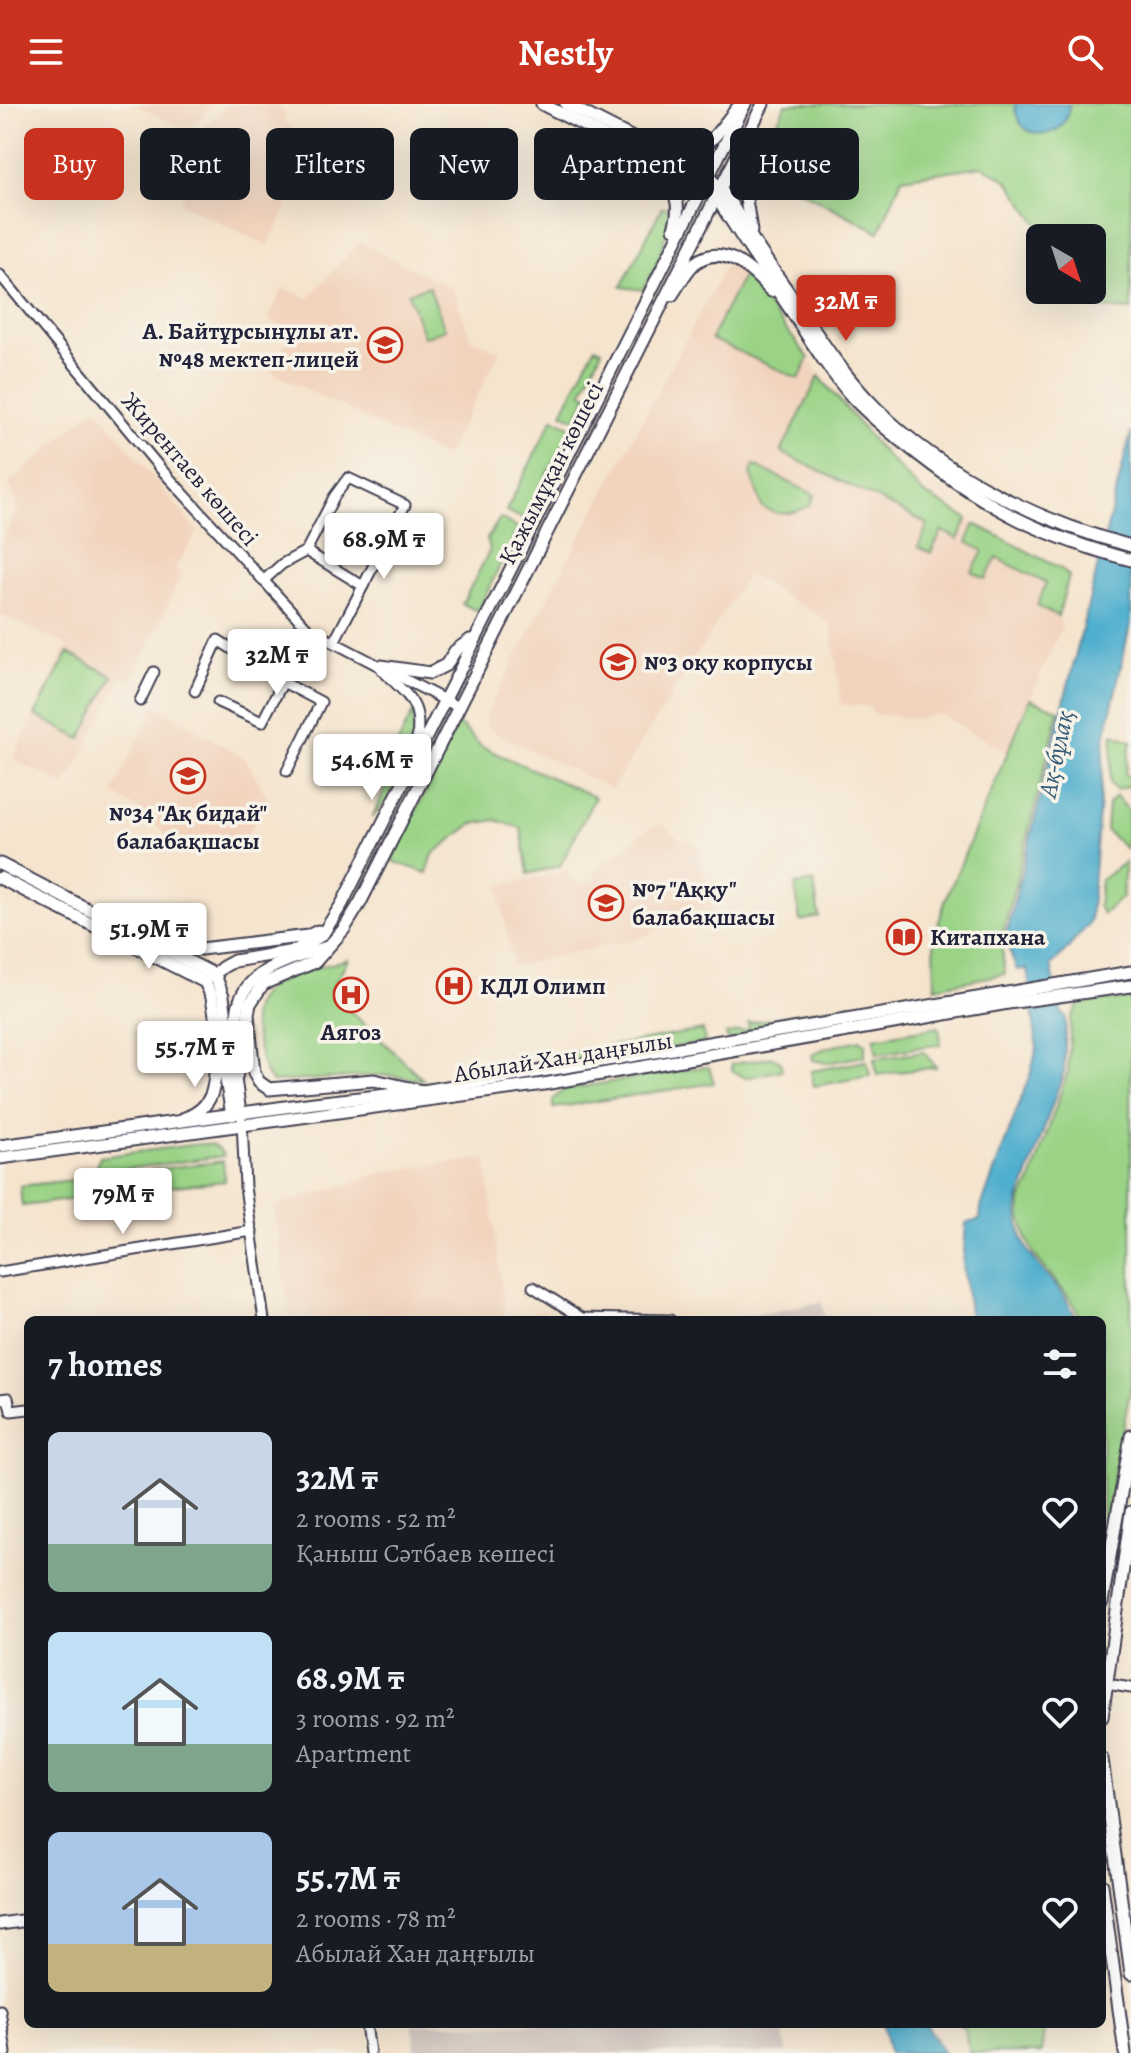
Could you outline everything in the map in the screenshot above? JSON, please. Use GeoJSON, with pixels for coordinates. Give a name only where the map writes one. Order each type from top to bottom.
{"type":"FeatureCollection","features":[{"type":"Feature","properties":{"kind":"main road"},"geometry":{"type":"LineString","coordinates":[[542,104],[598,128]]}},
{"type":"Feature","properties":{"kind":"main road"},"geometry":{"type":"LineString","coordinates":[[566,104],[605,128]]}},
{"type":"Feature","properties":{"kind":"main road"},"geometry":{"type":"LineString","coordinates":[[714,137],[743,104]]}},
{"type":"Feature","properties":{"kind":"main road","name":"Қажымұқан көшесі"},"geometry":{"type":"LineString","coordinates":[[714,163],[743,104]]}},
{"type":"Feature","properties":{"kind":"main road","name":"Қажымұқан көшесі"},"geometry":{"type":"LineString","coordinates":[[332,945],[361,900],[763,104]]}},
{"type":"Feature","properties":{"kind":"main road"},"geometry":{"type":"LineString","coordinates":[[753,124],[743,180],[753,240]]}},
{"type":"Feature","properties":{"kind":"main road"},"geometry":{"type":"LineString","coordinates":[[714,189],[859,390],[896,426],[1012,503],[1056,522],[1131,546]]}},
{"type":"Feature","properties":{"kind":"main road"},"geometry":{"type":"LineString","coordinates":[[718,192],[795,316],[854,399],[888,431],[977,499],[1006,515],[1051,535],[1131,560]]}},
{"type":"Feature","properties":{"kind":"main road"},"geometry":{"type":"LineString","coordinates":[[661,269],[680,212],[677,200]]}},
{"type":"Feature","properties":{"kind":"main road","name":"Қажымұқан көшесі"},"geometry":{"type":"LineString","coordinates":[[331,922],[696,200]]}},
{"type":"Feature","properties":{"kind":"main road"},"geometry":{"type":"LineString","coordinates":[[647,332],[693,265],[708,255],[730,257],[755,273],[795,316]]}},
{"type":"Feature","properties":{"kind":"main road"},"geometry":{"type":"LineString","coordinates":[[377,664],[430,673],[446,665],[455,651],[474,638]]}},
{"type":"Feature","properties":{"kind":"main road"},"geometry":{"type":"LineString","coordinates":[[0,864],[142,935],[210,978],[223,996],[235,1080],[237,1119]]}},
{"type":"Feature","properties":{"kind":"main road"},"geometry":{"type":"LineString","coordinates":[[0,878],[210,978]]}},
{"type":"Feature","properties":{"kind":"main road"},"geometry":{"type":"LineString","coordinates":[[296,950],[322,935],[331,922]]}},
{"type":"Feature","properties":{"kind":"main road"},"geometry":{"type":"LineString","coordinates":[[142,935],[201,949],[308,936],[331,922]]}},
{"type":"Feature","properties":{"kind":"main road"},"geometry":{"type":"LineString","coordinates":[[210,978],[234,961],[332,945]]}},
{"type":"Feature","properties":{"kind":"main road"},"geometry":{"type":"LineString","coordinates":[[235,1080],[240,1066],[238,1007],[245,988],[263,970],[332,945]]}},
{"type":"Feature","properties":{"kind":"main road"},"geometry":{"type":"LineString","coordinates":[[332,945],[315,962],[272,980],[256,993],[248,1014],[254,1073],[259,1082],[269,1089],[281,1089],[374,1080],[423,1091]]}},
{"type":"Feature","properties":{"kind":"main road","name":"Абылай Хан даңғылы"},"geometry":{"type":"LineString","coordinates":[[0,1146],[544,1084],[1068,987],[1131,972]]}},
{"type":"Feature","properties":{"kind":"main road"},"geometry":{"type":"LineString","coordinates":[[210,978],[218,1033],[237,1119]]}},
{"type":"Feature","properties":{"kind":"main road","name":"Абылай Хан даңғылы"},"geometry":{"type":"LineString","coordinates":[[1068,987],[1131,988]]}},
{"type":"Feature","properties":{"kind":"main road","name":"Абылай Хан даңғылы"},"geometry":{"type":"LineString","coordinates":[[0,1158],[1007,998]]}},
{"type":"Feature","properties":{"kind":"main road"},"geometry":{"type":"LineString","coordinates":[[146,1127],[190,1116],[207,1103],[216,1083],[218,1033]]}},
{"type":"Feature","properties":{"kind":"main road"},"geometry":{"type":"LineString","coordinates":[[1106,1574],[1131,1436]]}},
{"type":"Feature","properties":{"kind":"main road"},"geometry":{"type":"LineString","coordinates":[[1106,1691],[1131,1512]]}},
{"type":"Feature","properties":{"kind":"main road"},"geometry":{"type":"LineString","coordinates":[[1106,1787],[1131,1974]]}},
{"type":"Feature","properties":{"kind":"main road"},"geometry":{"type":"LineString","coordinates":[[1106,1914],[1125,2053]]}},
{"type":"Feature","properties":{"kind":"main road"},"geometry":{"type":"LineString","coordinates":[[0,1924],[24,1921]]}},
{"type":"Feature","properties":{"kind":"street","name":"Жирентаев көшесі"},"geometry":{"type":"LineString","coordinates":[[0,275],[160,468],[308,629],[458,707]]}},
{"type":"Feature","properties":{"kind":"street"},"geometry":{"type":"LineString","coordinates":[[263,581],[282,564],[306,551],[334,497],[348,478],[405,505],[334,642]]}},
{"type":"Feature","properties":{"kind":"street"},"geometry":{"type":"LineString","coordinates":[[306,551],[363,586]]}},
{"type":"Feature","properties":{"kind":"street"},"geometry":{"type":"LineString","coordinates":[[218,702],[262,722],[308,629]]}},
{"type":"Feature","properties":{"kind":"street"},"geometry":{"type":"LineString","coordinates":[[195,691],[218,640],[283,682],[321,702],[287,771]]}},
{"type":"Feature","properties":{"kind":"street"},"geometry":{"type":"LineString","coordinates":[[377,664],[417,707],[420,721],[415,756]]}},
{"type":"Feature","properties":{"kind":"street"},"geometry":{"type":"LineString","coordinates":[[140,701],[154,672]]}},
{"type":"Feature","properties":{"kind":"street"},"geometry":{"type":"LineString","coordinates":[[237,1119],[244,1151],[263,1316]]}},
{"type":"Feature","properties":{"kind":"street"},"geometry":{"type":"LineString","coordinates":[[0,1272],[252,1231]]}},
{"type":"Feature","properties":{"kind":"street"},"geometry":{"type":"LineString","coordinates":[[533,1287],[579,1316]]}},
{"type":"Feature","properties":{"kind":"street"},"geometry":{"type":"LineString","coordinates":[[0,1399],[8,1398],[11,1411],[24,1409]]}},
{"type":"Feature","properties":{"kind":"street"},"geometry":{"type":"LineString","coordinates":[[1107,1684],[1131,1688]]}},
{"type":"Feature","properties":{"kind":"street"},"geometry":{"type":"LineString","coordinates":[[0,2010],[6,2053]]}},
{"type":"Feature","properties":{"kind":"street"},"geometry":{"type":"LineString","coordinates":[[367,2028],[370,2053]]}},
{"type":"Feature","properties":{"kind":"shaded area"},"geometry":{"type":"Polygon","coordinates":[[[135,104],[214,104],[190,128],[181,128],[135,104]]]}},
{"type":"Feature","properties":{"kind":"shaded area"},"geometry":{"type":"Polygon","coordinates":[[[228,104],[275,104],[287,115],[283,120],[292,128],[266,128],[266,200],[291,200],[268,246],[180,203],[181,200],[250,200],[250,128],[202,128],[228,104]]]}},
{"type":"Feature","properties":{"kind":"shaded area","name":"А. Байтұрсынұлы ат. №48 мектеп-лицей"},"geometry":{"type":"Polygon","coordinates":[[[360,242],[453,289],[470,338],[500,352],[445,457],[271,372],[291,333],[268,319],[283,288],[308,298],[360,242]]]}},
{"type":"Feature","properties":{"kind":"shaded area"},"geometry":{"type":"Polygon","coordinates":[[[726,264],[743,275],[809,358],[838,401],[923,493],[999,538],[1060,568],[1069,576],[1058,616],[1062,625],[1007,752],[939,714],[916,719],[874,714],[867,706],[841,705],[831,623],[748,574],[612,789],[491,731],[483,719],[726,264]]]}},
{"type":"Feature","properties":{"kind":"shaded area"},"geometry":{"type":"Polygon","coordinates":[[[96,407],[198,532],[175,568],[182,574],[133,680],[122,677],[66,786],[13,759],[67,645],[0,615],[0,546],[19,507],[9,483],[96,407]]]}},
{"type":"Feature","properties":{"kind":"shaded area","name":"№34 \"Ақ бидай\" балабақшасы"},"geometry":{"type":"Polygon","coordinates":[[[155,705],[246,759],[268,799],[247,836],[177,846],[146,815],[112,793],[155,705]]]}},
{"type":"Feature","properties":{"kind":"shaded area","name":"№7 \"Аққу\" балабақшасы"},"geometry":{"type":"Polygon","coordinates":[[[663,825],[679,839],[696,840],[716,920],[687,927],[681,924],[662,927],[644,937],[513,966],[498,885],[566,870],[579,886],[595,881],[597,868],[651,827],[663,825]]]}},
{"type":"Feature","properties":{"kind":"shaded area"},"geometry":{"type":"Polygon","coordinates":[[[486,1158],[505,1316],[289,1316],[274,1207],[385,1172],[486,1158]]]}},
{"type":"Feature","properties":{"kind":"shaded area"},"geometry":{"type":"Polygon","coordinates":[[[822,1302],[824,1316],[750,1316],[822,1302]]]}},
{"type":"Feature","properties":{"kind":"shaded area"},"geometry":{"type":"Polygon","coordinates":[[[544,1311],[545,1316],[505,1316],[544,1311]]]}},
{"type":"Feature","properties":{"kind":"shaded area"},"geometry":{"type":"Polygon","coordinates":[[[413,2028],[782,2028],[787,2053],[416,2053],[413,2028]]]}},
{"type":"Feature","properties":{"kind":"green space"},"geometry":{"type":"Polygon","coordinates":[[[786,104],[1131,104],[1131,310],[1096,308],[1093,304],[1106,304],[1106,224],[1038,224],[1008,181],[983,166],[902,178],[879,232],[818,200],[859,200],[859,128],[774,128],[786,104]]]}},
{"type":"Feature","properties":{"kind":"green space"},"geometry":{"type":"Polygon","coordinates":[[[662,207],[673,209],[659,260],[643,290],[621,287],[662,207]]]}},
{"type":"Feature","properties":{"kind":"green space"},"geometry":{"type":"Polygon","coordinates":[[[743,275],[809,358],[799,379],[711,339],[743,275]]]}},
{"type":"Feature","properties":{"kind":"green space"},"geometry":{"type":"Polygon","coordinates":[[[429,286],[445,329],[424,337],[408,293],[429,286]]]}},
{"type":"Feature","properties":{"kind":"green space"},"geometry":{"type":"Polygon","coordinates":[[[595,347],[602,350],[582,392],[588,395],[576,419],[562,413],[595,347]]]}},
{"type":"Feature","properties":{"kind":"green space"},"geometry":{"type":"Polygon","coordinates":[[[819,376],[881,450],[923,493],[968,519],[958,539],[942,531],[931,553],[918,547],[928,524],[781,452],[819,376]]]}},
{"type":"Feature","properties":{"kind":"green space"},"geometry":{"type":"Polygon","coordinates":[[[553,418],[572,427],[524,519],[506,511],[553,418]]]}},
{"type":"Feature","properties":{"kind":"green space"},"geometry":{"type":"Polygon","coordinates":[[[754,465],[815,495],[810,505],[786,514],[762,507],[751,473],[754,465]]]}},
{"type":"Feature","properties":{"kind":"green space"},"geometry":{"type":"Polygon","coordinates":[[[500,518],[518,528],[478,611],[462,604],[490,550],[487,539],[500,518]]]}},
{"type":"Feature","properties":{"kind":"green space"},"geometry":{"type":"Polygon","coordinates":[[[975,524],[1060,568],[1069,576],[1058,616],[1037,606],[1046,583],[997,558],[985,579],[972,572],[983,551],[967,542],[975,524]]]}},
{"type":"Feature","properties":{"kind":"green space"},"geometry":{"type":"Polygon","coordinates":[[[68,653],[113,676],[81,739],[35,715],[68,653]]]}},
{"type":"Feature","properties":{"kind":"green space"},"geometry":{"type":"Polygon","coordinates":[[[1030,699],[1059,710],[1001,941],[1005,974],[935,987],[934,939],[945,901],[1030,699]]]}},
{"type":"Feature","properties":{"kind":"green space"},"geometry":{"type":"Polygon","coordinates":[[[413,712],[414,740],[388,799],[372,818],[392,774],[385,769],[413,712]]]}},
{"type":"Feature","properties":{"kind":"green space"},"geometry":{"type":"Polygon","coordinates":[[[458,723],[482,747],[595,797],[560,866],[528,874],[521,828],[496,820],[472,824],[433,854],[427,873],[392,861],[458,723]]]}},
{"type":"Feature","properties":{"kind":"green space"},"geometry":{"type":"Polygon","coordinates":[[[1113,734],[1131,741],[1125,774],[1131,777],[1131,785],[1116,790],[1110,783],[1113,734]]]}},
{"type":"Feature","properties":{"kind":"green space"},"geometry":{"type":"Polygon","coordinates":[[[1116,796],[1129,811],[1126,849],[1106,830],[1108,804],[1116,796]]]}},
{"type":"Feature","properties":{"kind":"green space"},"geometry":{"type":"Polygon","coordinates":[[[1125,862],[1122,897],[1103,914],[1098,906],[1101,880],[1125,862]]]}},
{"type":"Feature","properties":{"kind":"green space"},"geometry":{"type":"Polygon","coordinates":[[[814,882],[819,917],[800,921],[795,885],[814,882]]]}},
{"type":"Feature","properties":{"kind":"green space"},"geometry":{"type":"Polygon","coordinates":[[[348,959],[330,992],[424,1080],[385,1075],[272,1082],[264,1068],[252,1019],[259,999],[279,981],[348,959]]]}},
{"type":"Feature","properties":{"kind":"green space"},"geometry":{"type":"Polygon","coordinates":[[[1131,998],[1131,1385],[1106,1520],[1106,1316],[1078,1316],[1074,1304],[1035,1256],[1021,1217],[1021,1201],[1068,1071],[1071,1019],[1079,1004],[1131,998]]]}},
{"type":"Feature","properties":{"kind":"green space"},"geometry":{"type":"Polygon","coordinates":[[[856,1003],[858,1014],[728,1040],[726,1034],[749,1030],[748,1023],[856,1003]]]}},
{"type":"Feature","properties":{"kind":"green space"},"geometry":{"type":"Polygon","coordinates":[[[939,1027],[941,1044],[877,1054],[874,1038],[939,1027]]]}},
{"type":"Feature","properties":{"kind":"green space"},"geometry":{"type":"Polygon","coordinates":[[[703,1030],[705,1043],[558,1063],[557,1055],[703,1030]]]}},
{"type":"Feature","properties":{"kind":"green space"},"geometry":{"type":"Polygon","coordinates":[[[860,1040],[865,1044],[865,1056],[826,1063],[813,1060],[812,1055],[825,1048],[860,1040]]]}},
{"type":"Feature","properties":{"kind":"green space"},"geometry":{"type":"Polygon","coordinates":[[[924,1052],[936,1067],[877,1075],[874,1059],[924,1052]]]}},
{"type":"Feature","properties":{"kind":"green space"},"geometry":{"type":"Polygon","coordinates":[[[773,1057],[780,1061],[782,1070],[745,1078],[732,1070],[732,1064],[773,1057]]]}},
{"type":"Feature","properties":{"kind":"green space"},"geometry":{"type":"Polygon","coordinates":[[[867,1061],[870,1076],[814,1086],[811,1071],[867,1061]]]}},
{"type":"Feature","properties":{"kind":"green space"},"geometry":{"type":"Polygon","coordinates":[[[709,1067],[714,1083],[553,1108],[553,1100],[563,1090],[709,1067]]]}},
{"type":"Feature","properties":{"kind":"green space"},"geometry":{"type":"Polygon","coordinates":[[[199,1144],[214,1146],[224,1156],[94,1171],[100,1157],[199,1144]]]}},
{"type":"Feature","properties":{"kind":"green space"},"geometry":{"type":"Polygon","coordinates":[[[223,1161],[225,1181],[135,1190],[151,1170],[223,1161]]]}},
{"type":"Feature","properties":{"kind":"green space"},"geometry":{"type":"Polygon","coordinates":[[[130,1173],[132,1191],[88,1197],[86,1178],[130,1173]]]}},
{"type":"Feature","properties":{"kind":"green space"},"geometry":{"type":"Polygon","coordinates":[[[81,1179],[83,1198],[22,1206],[20,1186],[81,1179]]]}},
{"type":"Feature","properties":{"kind":"green space"},"geometry":{"type":"Polygon","coordinates":[[[964,2028],[1044,2028],[1041,2053],[970,2053],[964,2028]]]}},
{"type":"Feature","properties":{"kind":"water"},"geometry":{"type":"Polygon","coordinates":[[[1015,104],[1069,104],[1067,117],[1061,126],[1042,134],[1023,126],[1017,117],[1015,104]]]}},
{"type":"Feature","properties":{"kind":"water","name":"Ақ-бұлақ"},"geometry":{"type":"Polygon","coordinates":[[[1131,432],[1131,621],[1105,738],[1090,922],[1051,965],[1061,1012],[1066,1017],[1064,1071],[1019,1201],[1023,1239],[1039,1266],[1069,1303],[1074,1316],[969,1316],[963,1265],[966,1223],[980,1220],[981,1207],[1031,1072],[1037,1047],[1027,969],[1017,970],[1005,939],[1131,432]]]}},
{"type":"Feature","properties":{"kind":"water"},"geometry":{"type":"Polygon","coordinates":[[[884,2028],[928,2028],[943,2053],[889,2053],[884,2028]]]}},
{"type":"Feature","properties":{"kind":"place","name":"А. Байтұрсынұлы ат. №48 мектеп-лицей"},"geometry":{"type":"Point","coordinates":[385,345]}},
{"type":"Feature","properties":{"kind":"place","name":"№3 оқу корпусы"},"geometry":{"type":"Point","coordinates":[618,662]}},
{"type":"Feature","properties":{"kind":"place","name":"№34 \"Ақ бидай\" балабақшасы"},"geometry":{"type":"Point","coordinates":[188,776]}},
{"type":"Feature","properties":{"kind":"place","name":"№7 \"Аққу\" балабақшасы"},"geometry":{"type":"Point","coordinates":[606,903]}},
{"type":"Feature","properties":{"kind":"place","name":"Китапхана"},"geometry":{"type":"Point","coordinates":[904,937]}},
{"type":"Feature","properties":{"kind":"place","name":"КДЛ Олимп"},"geometry":{"type":"Point","coordinates":[454,986]}},
{"type":"Feature","properties":{"kind":"place","name":"Аягоз"},"geometry":{"type":"Point","coordinates":[351,995]}}]}
